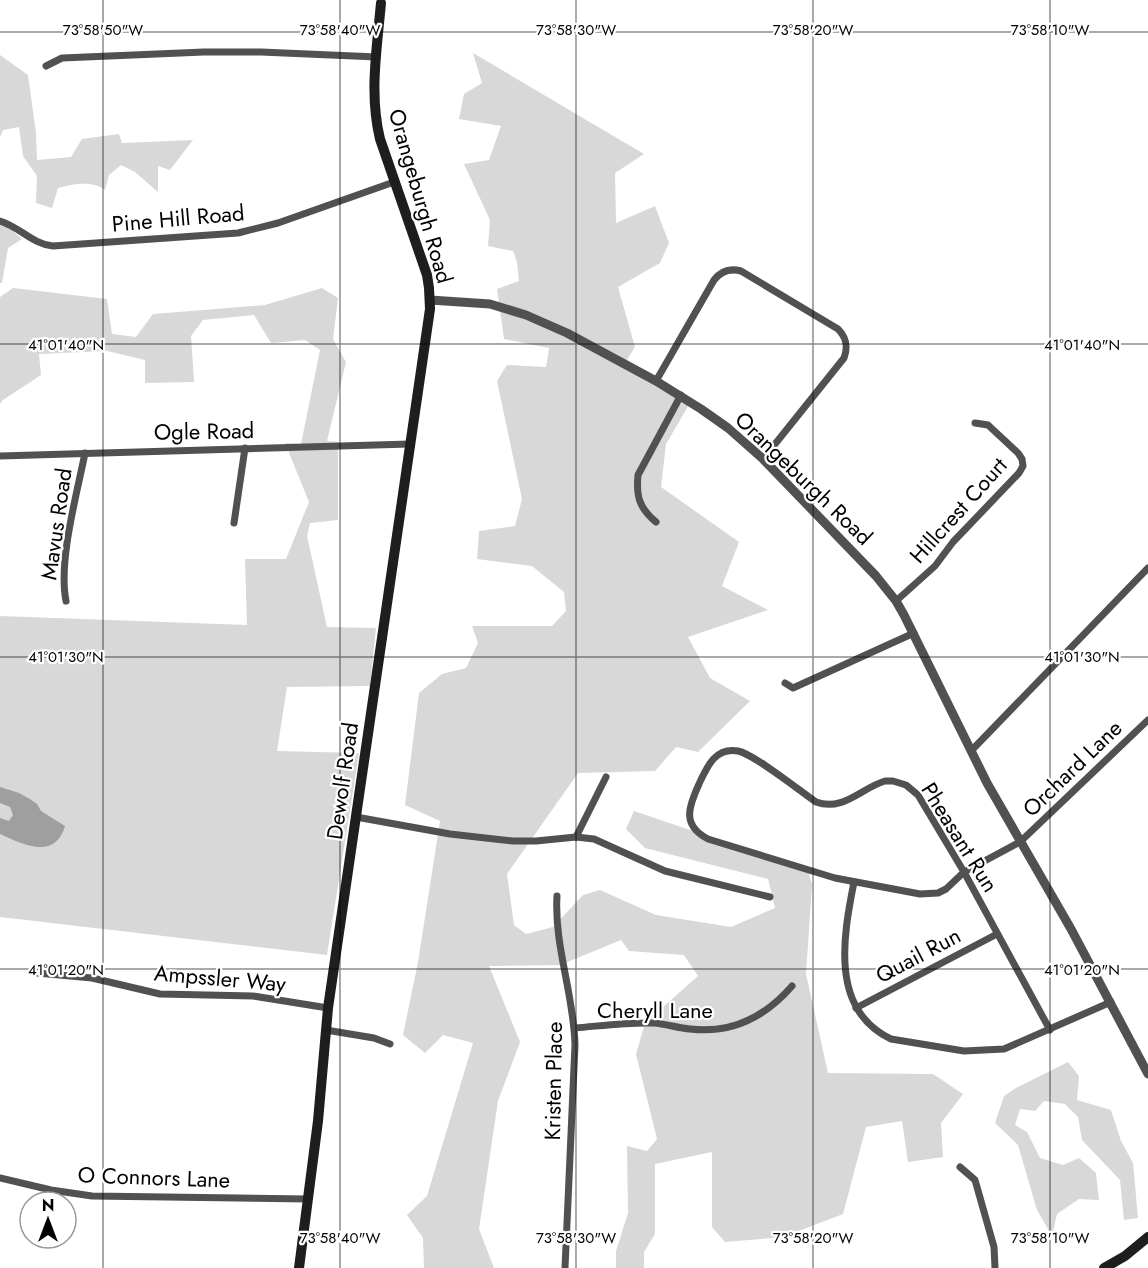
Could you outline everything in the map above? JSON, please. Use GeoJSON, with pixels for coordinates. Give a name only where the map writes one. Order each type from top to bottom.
{"type":"FeatureCollection","features":[{"type":"Feature","properties":{"kind":"main road","name":"Orangeburgh Road"},"geometry":{"type":"LineString","coordinates":[[381,2],[374,91],[376,123],[427,275],[430,300]]}},
{"type":"Feature","properties":{"kind":"main road","name":"Dewolf Road"},"geometry":{"type":"LineString","coordinates":[[299,1268],[318,1121],[328,1008],[430,300]]}},
{"type":"Feature","properties":{"kind":"main road"},"geometry":{"type":"LineString","coordinates":[[1104,1268],[1125,1256],[1148,1237]]}},
{"type":"Feature","properties":{"kind":"street"},"geometry":{"type":"LineString","coordinates":[[46,66],[62,58],[183,52],[261,52],[377,57]]}},
{"type":"Feature","properties":{"kind":"street","name":"Pine Hill Road"},"geometry":{"type":"LineString","coordinates":[[0,221],[38,243],[53,246],[220,235],[278,223],[394,182]]}},
{"type":"Feature","properties":{"kind":"street"},"geometry":{"type":"LineString","coordinates":[[656,381],[714,280],[723,271],[741,271],[838,329],[847,346],[844,358],[763,459]]}},
{"type":"Feature","properties":{"kind":"street","name":"Orangeburgh Road"},"geometry":{"type":"LineString","coordinates":[[430,300],[490,304],[526,315],[567,333],[681,395],[728,428],[763,459],[876,576],[896,601],[914,633],[971,751],[1020,842],[1071,928],[1148,1074]]}},
{"type":"Feature","properties":{"kind":"street"},"geometry":{"type":"LineString","coordinates":[[656,522],[645,513],[637,490],[638,475],[681,395]]}},
{"type":"Feature","properties":{"kind":"street","name":"Hillcrest Court"},"geometry":{"type":"LineString","coordinates":[[896,601],[935,566],[953,542],[1019,473],[1023,466],[1018,453],[988,424],[975,423]]}},
{"type":"Feature","properties":{"kind":"street","name":"Ogle Road"},"geometry":{"type":"LineString","coordinates":[[0,456],[410,444]]}},
{"type":"Feature","properties":{"kind":"street"},"geometry":{"type":"LineString","coordinates":[[234,523],[245,448]]}},
{"type":"Feature","properties":{"kind":"street","name":"Mavus Road"},"geometry":{"type":"LineString","coordinates":[[66,601],[63,587],[68,538],[85,453]]}},
{"type":"Feature","properties":{"kind":"street"},"geometry":{"type":"LineString","coordinates":[[971,751],[1148,568]]}},
{"type":"Feature","properties":{"kind":"street"},"geometry":{"type":"LineString","coordinates":[[784,683],[793,688],[914,633]]}},
{"type":"Feature","properties":{"kind":"street","name":"Orchard Lane"},"geometry":{"type":"LineString","coordinates":[[854,882],[929,894],[946,889],[964,872],[1020,842],[1148,720]]}},
{"type":"Feature","properties":{"kind":"street","name":"Pheasant Run"},"geometry":{"type":"LineString","coordinates":[[854,882],[701,836],[692,825],[689,811],[713,758],[733,751],[747,754],[822,805],[843,803],[885,781],[900,782],[913,789],[964,872],[1050,1030]]}},
{"type":"Feature","properties":{"kind":"street"},"geometry":{"type":"LineString","coordinates":[[576,837],[606,777]]}},
{"type":"Feature","properties":{"kind":"street"},"geometry":{"type":"LineString","coordinates":[[356,817],[450,834],[513,841],[576,837],[594,839],[665,871],[770,897]]}},
{"type":"Feature","properties":{"kind":"street"},"geometry":{"type":"LineString","coordinates":[[854,882],[847,914],[844,945],[848,986],[856,1008],[873,1028],[891,1040],[950,1049],[983,1051],[1004,1049],[1111,1002]]}},
{"type":"Feature","properties":{"kind":"street","name":"Kristen Place"},"geometry":{"type":"LineString","coordinates":[[557,896],[556,915],[574,1028],[566,1268]]}},
{"type":"Feature","properties":{"kind":"street","name":"Quail Run"},"geometry":{"type":"LineString","coordinates":[[856,1008],[997,934]]}},
{"type":"Feature","properties":{"kind":"street","name":"Ampssler Way"},"geometry":{"type":"LineString","coordinates":[[37,973],[92,978],[160,994],[253,996],[328,1008]]}},
{"type":"Feature","properties":{"kind":"street","name":"Cheryll Lane"},"geometry":{"type":"LineString","coordinates":[[574,1028],[640,1023],[702,1030],[732,1027],[759,1016],[792,986]]}},
{"type":"Feature","properties":{"kind":"street"},"geometry":{"type":"LineString","coordinates":[[326,1030],[374,1038],[390,1044]]}},
{"type":"Feature","properties":{"kind":"street"},"geometry":{"type":"LineString","coordinates":[[960,1167],[975,1180],[994,1247],[995,1268]]}},
{"type":"Feature","properties":{"kind":"street","name":"O Connors Lane"},"geometry":{"type":"LineString","coordinates":[[0,1178],[60,1192],[92,1196],[308,1199]]}},
{"type":"Feature","properties":{"kind":"shaded area"},"geometry":{"type":"Polygon","coordinates":[[[473,53],[644,154],[615,173],[616,223],[655,206],[669,243],[660,263],[618,287],[635,347],[625,363],[690,403],[666,444],[661,487],[739,542],[722,586],[768,610],[688,637],[710,678],[750,701],[698,752],[676,747],[655,771],[578,773],[507,874],[514,925],[526,934],[553,927],[583,895],[600,890],[656,915],[731,927],[775,908],[768,879],[645,848],[626,829],[634,811],[808,870],[812,885],[806,974],[828,1073],[933,1074],[963,1094],[941,1123],[943,1157],[908,1162],[902,1121],[866,1127],[843,1214],[783,1237],[725,1242],[712,1227],[712,1152],[655,1164],[655,1234],[644,1252],[644,1268],[616,1268],[616,1251],[628,1213],[627,1146],[647,1151],[657,1139],[636,1054],[645,1023],[698,976],[684,955],[629,951],[621,940],[560,965],[489,966],[520,1042],[498,1101],[479,1229],[494,1268],[424,1268],[423,1238],[407,1215],[427,1196],[473,1043],[443,1035],[425,1053],[403,1035],[418,962],[440,821],[405,805],[419,693],[442,674],[466,668],[478,643],[472,626],[552,626],[566,611],[564,592],[532,566],[477,559],[479,531],[515,526],[522,499],[497,381],[507,365],[546,367],[549,348],[504,339],[497,289],[519,281],[517,262],[513,251],[488,246],[490,220],[464,164],[489,160],[501,126],[459,119],[464,94],[482,83],[473,53]]]}},
{"type":"Feature","properties":{"kind":"shaded area"},"geometry":{"type":"Polygon","coordinates":[[[0,55],[28,75],[36,133],[37,160],[71,157],[82,139],[119,134],[122,143],[193,140],[170,170],[158,166],[158,192],[135,172],[121,165],[109,175],[105,190],[88,184],[70,185],[58,188],[52,208],[36,203],[37,176],[23,156],[19,127],[3,130],[0,137],[0,55]]]}},
{"type":"Feature","properties":{"kind":"shaded area"},"geometry":{"type":"Polygon","coordinates":[[[0,225],[7,226],[22,239],[8,248],[2,283],[0,283],[0,225]]]}},
{"type":"Feature","properties":{"kind":"shaded area"},"geometry":{"type":"Polygon","coordinates":[[[13,288],[107,299],[112,334],[136,337],[153,314],[265,305],[322,288],[338,298],[333,339],[346,362],[327,441],[338,442],[338,520],[310,523],[307,536],[327,627],[376,628],[370,686],[287,687],[277,751],[359,753],[327,955],[0,917],[0,616],[247,625],[245,559],[286,559],[309,502],[285,443],[301,444],[320,350],[305,340],[271,343],[254,315],[203,320],[191,336],[194,382],[145,383],[145,360],[107,351],[39,354],[41,375],[0,404],[0,297],[13,288]]]}},
{"type":"Feature","properties":{"kind":"shaded area"},"geometry":{"type":"Polygon","coordinates":[[[0,787],[30,799],[41,811],[65,826],[60,837],[54,843],[38,847],[0,834],[0,818],[9,821],[13,815],[10,807],[0,803],[0,787]]]}},
{"type":"Feature","properties":{"kind":"shaded area"},"geometry":{"type":"Polygon","coordinates":[[[1068,1062],[1079,1076],[1077,1100],[1111,1110],[1121,1141],[1133,1163],[1138,1218],[1124,1220],[1120,1180],[1082,1140],[1078,1117],[1065,1104],[1044,1101],[1035,1111],[1020,1109],[1015,1125],[1027,1132],[1040,1158],[1063,1165],[1079,1158],[1096,1173],[1099,1200],[1079,1199],[1057,1214],[1052,1236],[1037,1210],[1018,1145],[995,1123],[1004,1096],[1068,1062]]]}}]}
